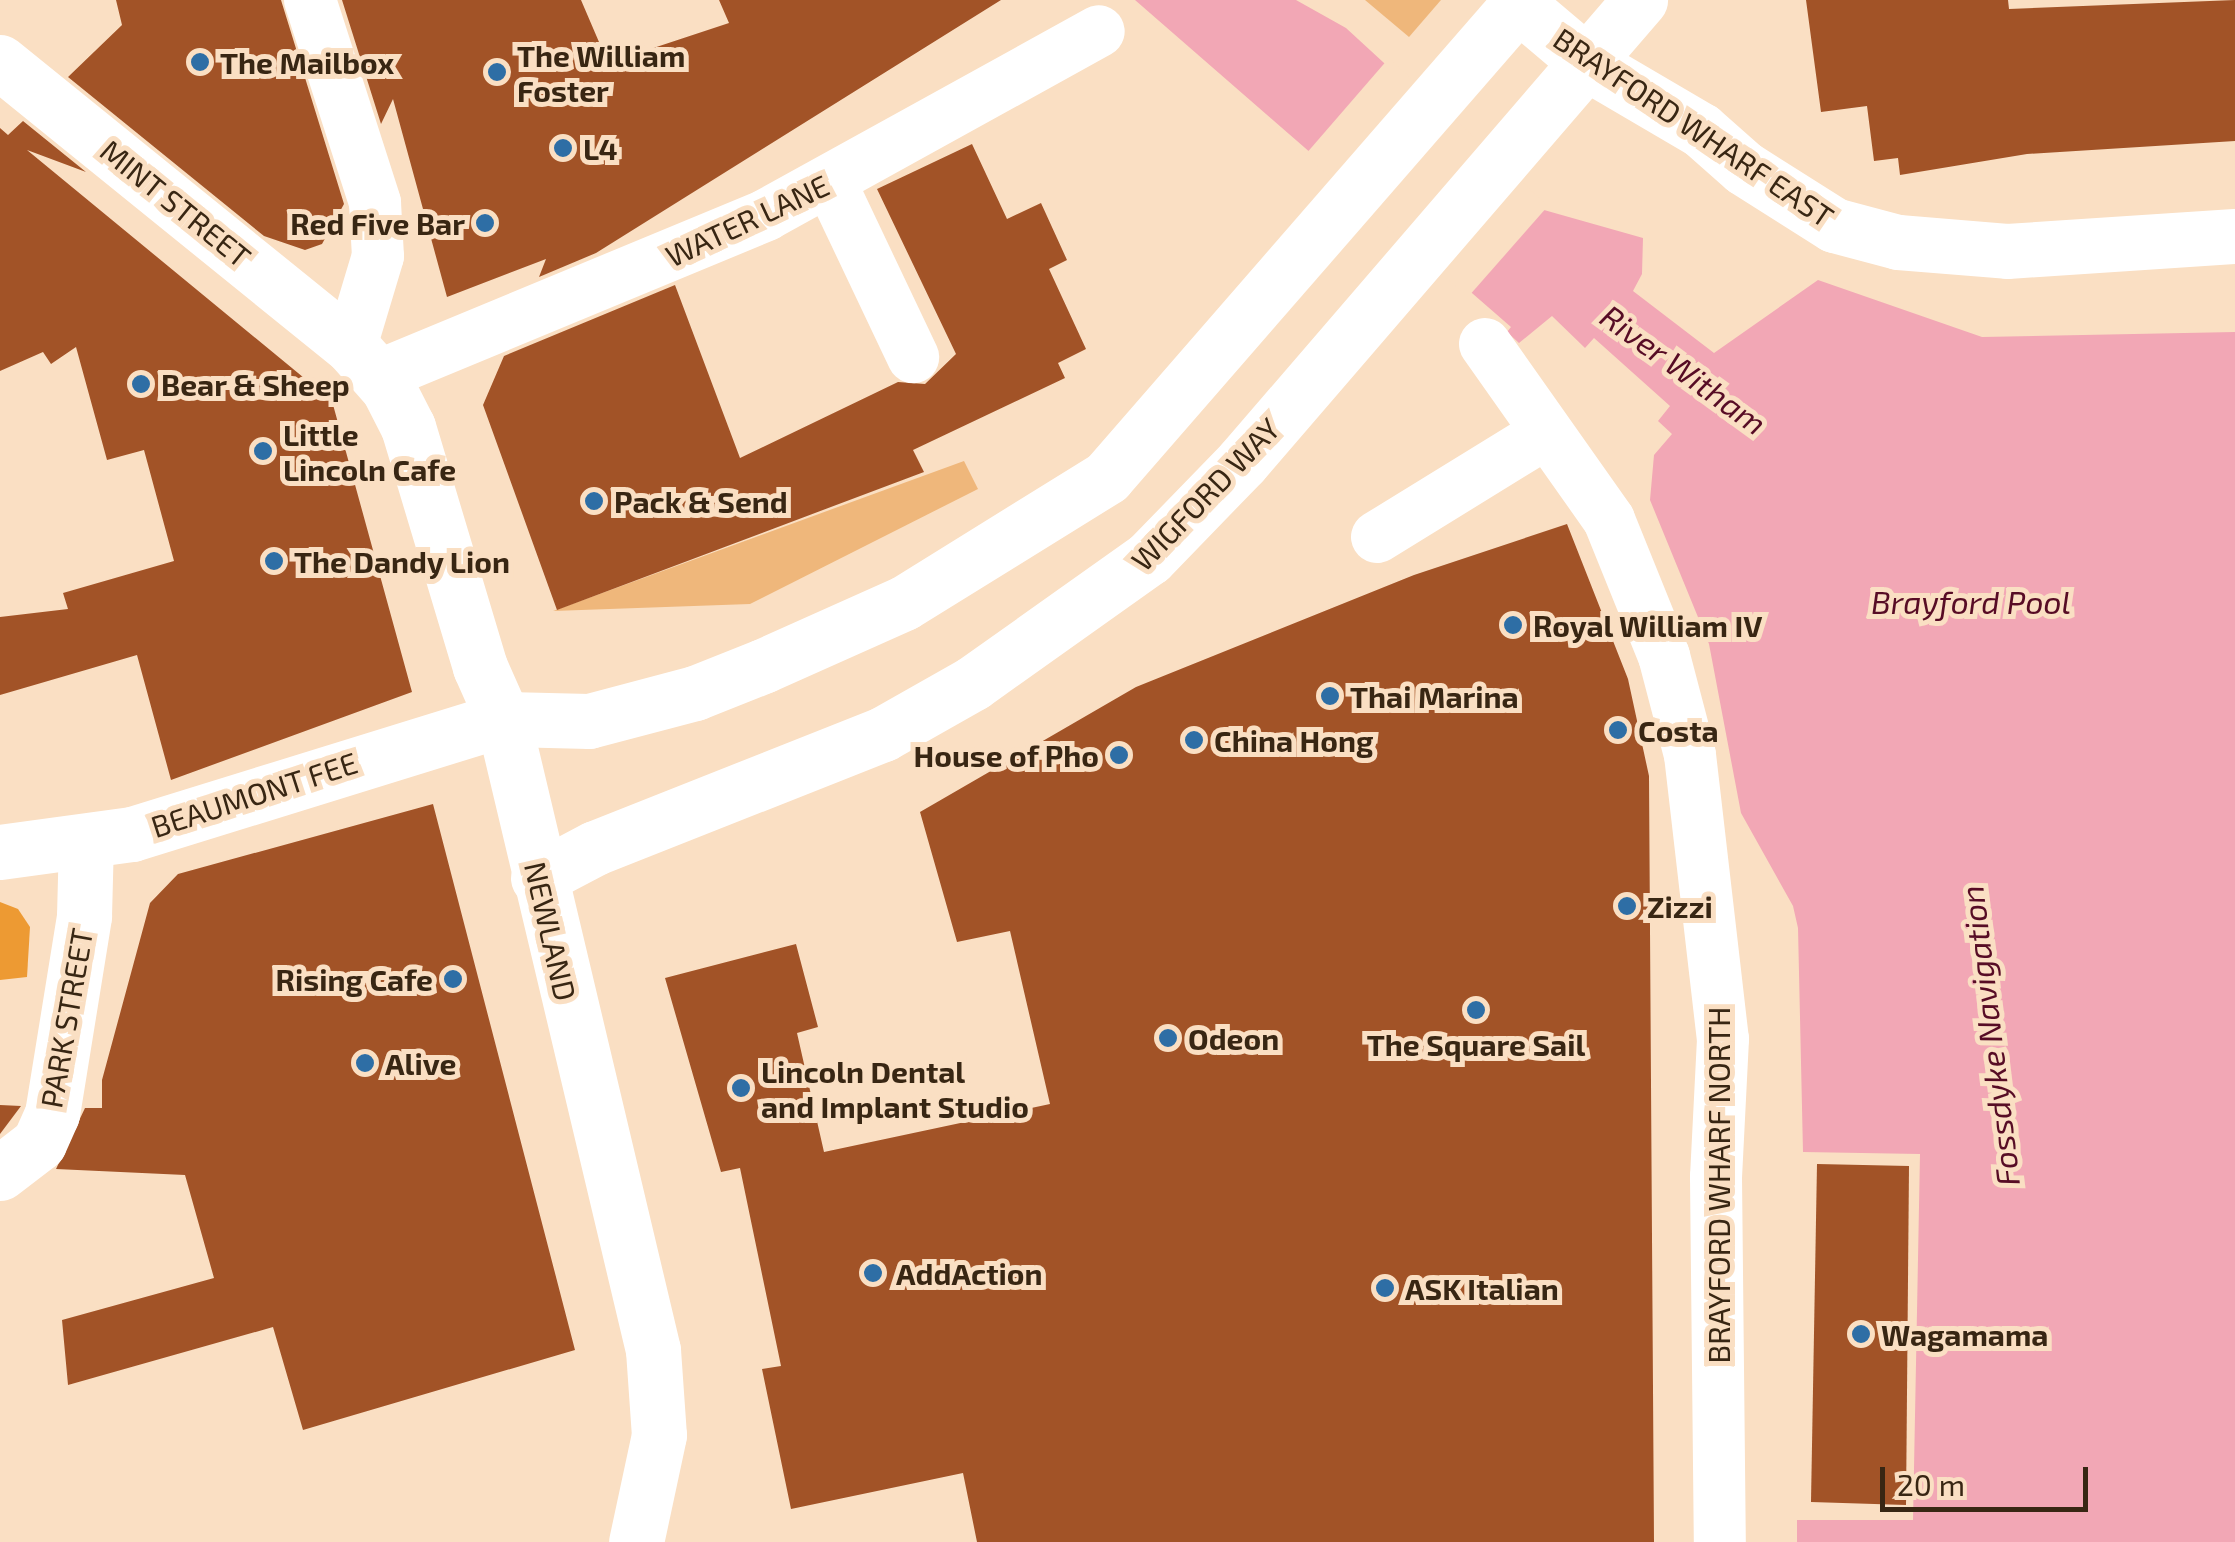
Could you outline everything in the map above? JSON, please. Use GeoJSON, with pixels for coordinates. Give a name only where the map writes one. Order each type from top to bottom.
{"type":"FeatureCollection","features":[{"type":"Feature","properties":{"kind":"main road","name":"WIGFORD WAY"},"geometry":{"type":"LineString","coordinates":[[538,878],[596,848],[852,748],[973,683],[1149,558],[1242,462],[1522,136],[1590,65],[1640,0]]}},
{"type":"Feature","properties":{"kind":"main road","name":"BRAYFORD WHARF EAST"},"geometry":{"type":"LineString","coordinates":[[1520,2],[1590,65],[1701,130],[1787,197],[1834,225],[1866,234],[2007,251],[2235,236]]}},
{"type":"Feature","properties":{"kind":"main road"},"geometry":{"type":"LineString","coordinates":[[504,719],[589,721],[695,693],[847,630],[964,569],[1107,476],[1457,80],[1520,2]]}},
{"type":"Feature","properties":{"kind":"main road","name":"MINT STREET"},"geometry":{"type":"LineString","coordinates":[[0,62],[364,361]]}},
{"type":"Feature","properties":{"kind":"main road","name":"NEWLAND"},"geometry":{"type":"LineString","coordinates":[[364,361],[408,427],[480,666],[504,719],[538,878],[653,1350],[659,1435],[636,1542]]}},
{"type":"Feature","properties":{"kind":"main road","name":"BEAUMONT FEE"},"geometry":{"type":"LineString","coordinates":[[0,852],[86,841],[187,818],[504,719]]}},
{"type":"Feature","properties":{"kind":"main road","name":"PARK STREET"},"geometry":{"type":"LineString","coordinates":[[0,1173],[40,1142],[52,1114],[84,916],[86,841]]}},
{"type":"Feature","properties":{"kind":"street"},"geometry":{"type":"LineString","coordinates":[[310,0],[375,203],[378,256],[364,361]]}},
{"type":"Feature","properties":{"kind":"street","name":"WATER LANE"},"geometry":{"type":"LineString","coordinates":[[364,361],[700,245],[830,182],[1099,31]]}},
{"type":"Feature","properties":{"kind":"street"},"geometry":{"type":"LineString","coordinates":[[830,182],[914,357]]}},
{"type":"Feature","properties":{"kind":"street","name":"BRAYFORD WHARF NORTH"},"geometry":{"type":"LineString","coordinates":[[1485,344],[1609,520],[1664,656],[1690,755],[1723,1039],[1716,1177],[1720,1542]]}},
{"type":"Feature","properties":{"kind":"street"},"geometry":{"type":"LineString","coordinates":[[1377,537],[1546,433]]}},
{"type":"Feature","properties":{"kind":"shaded area"},"geometry":{"type":"Polygon","coordinates":[[[1365,0],[1441,0],[1409,37],[1365,0]]]}},
{"type":"Feature","properties":{"kind":"shaded area"},"geometry":{"type":"Polygon","coordinates":[[[964,461],[978,489],[750,604],[553,611],[964,461]]]}},
{"type":"Feature","properties":{"kind":"shaded area"},"geometry":{"type":"Polygon","coordinates":[[[0,902],[18,909],[30,927],[27,977],[0,980],[0,902]]]}},
{"type":"Feature","properties":{"kind":"water","name":"Brayford Pool"},"geometry":{"type":"Polygon","coordinates":[[[1135,0],[1296,0],[1346,28],[1544,210],[1643,238],[1642,274],[1633,291],[1714,353],[1818,280],[1982,337],[2235,332],[2235,1542],[1797,1542],[1797,1520],[1913,1520],[1920,1154],[1803,1152],[1798,928],[1793,906],[1741,813],[1709,644],[1650,500],[1654,455],[1672,434],[1658,421],[1670,406],[1594,338],[1585,348],[1552,316],[1519,343],[1507,332],[1511,327],[1135,0]]]}},
{"type":"Feature","properties":{"kind":"pier"},"geometry":{"type":"Polygon","coordinates":[[[1389,58],[1548,206],[1468,297],[1305,155],[1389,58]]]}},
{"type":"Feature","properties":{"kind":"building"},"geometry":{"type":"Polygon","coordinates":[[[116,0],[281,0],[344,204],[322,244],[305,250],[264,236],[68,77],[122,25],[116,0]]]}},
{"type":"Feature","properties":{"kind":"building"},"geometry":{"type":"Polygon","coordinates":[[[342,0],[581,0],[608,63],[729,23],[719,0],[1001,0],[596,253],[539,277],[546,259],[447,297],[393,99],[381,124],[342,0]]]}},
{"type":"Feature","properties":{"kind":"building"},"geometry":{"type":"Polygon","coordinates":[[[1806,0],[2008,0],[2009,9],[2235,0],[2235,141],[2027,154],[1900,175],[1898,158],[1874,161],[1867,106],[1821,112],[1806,0]]]}},
{"type":"Feature","properties":{"kind":"building"},"geometry":{"type":"Polygon","coordinates":[[[23,121],[86,172],[27,150],[332,401],[412,692],[171,780],[137,655],[0,695],[0,617],[68,609],[63,593],[174,561],[144,450],[107,460],[76,347],[51,364],[43,352],[0,371],[0,128],[8,135],[23,121]]]}},
{"type":"Feature","properties":{"kind":"building"},"geometry":{"type":"Polygon","coordinates":[[[972,144],[1007,219],[1041,203],[1067,260],[1049,269],[1086,349],[1058,363],[1065,378],[913,450],[924,472],[557,610],[483,405],[504,356],[675,285],[740,458],[898,382],[925,384],[956,354],[877,189],[972,144]]]}},
{"type":"Feature","properties":{"kind":"building"},"geometry":{"type":"Polygon","coordinates":[[[1567,524],[1628,679],[1649,776],[1654,1542],[977,1542],[963,1473],[791,1509],[762,1369],[781,1366],[740,1168],[721,1172],[665,978],[796,944],[818,1027],[797,1033],[824,1152],[1050,1104],[1010,931],[957,942],[920,812],[1136,687],[1414,575],[1567,524]]]}},
{"type":"Feature","properties":{"kind":"building"},"geometry":{"type":"Polygon","coordinates":[[[433,804],[575,1350],[303,1430],[273,1327],[68,1385],[62,1320],[214,1278],[185,1175],[56,1169],[85,1108],[102,1108],[102,1080],[150,903],[178,874],[433,804]]]}},
{"type":"Feature","properties":{"kind":"building"},"geometry":{"type":"Polygon","coordinates":[[[0,1105],[21,1106],[0,1134],[0,1105]]]}},
{"type":"Feature","properties":{"kind":"building","name":"Wagamama"},"geometry":{"type":"Polygon","coordinates":[[[1817,1164],[1909,1166],[1906,1505],[1811,1502],[1817,1164]]]}},
{"type":"Feature","properties":{"kind":"place","name":"The Mailbox"},"geometry":{"type":"Point","coordinates":[200,62]}},
{"type":"Feature","properties":{"kind":"place","name":"The William Foster"},"geometry":{"type":"Point","coordinates":[497,72]}},
{"type":"Feature","properties":{"kind":"place","name":"L4"},"geometry":{"type":"Point","coordinates":[563,148]}},
{"type":"Feature","properties":{"kind":"place","name":"Red Five Bar"},"geometry":{"type":"Point","coordinates":[485,223]}},
{"type":"Feature","properties":{"kind":"place","name":"Bear & Sheep"},"geometry":{"type":"Point","coordinates":[141,384]}},
{"type":"Feature","properties":{"kind":"place","name":"Little Lincoln Cafe"},"geometry":{"type":"Point","coordinates":[263,451]}},
{"type":"Feature","properties":{"kind":"place","name":"Pack & Send"},"geometry":{"type":"Point","coordinates":[594,501]}},
{"type":"Feature","properties":{"kind":"place","name":"The Dandy Lion"},"geometry":{"type":"Point","coordinates":[274,561]}},
{"type":"Feature","properties":{"kind":"place","name":"Royal William IV"},"geometry":{"type":"Point","coordinates":[1513,625]}},
{"type":"Feature","properties":{"kind":"place","name":"Thai Marina"},"geometry":{"type":"Point","coordinates":[1330,696]}},
{"type":"Feature","properties":{"kind":"place","name":"Costa"},"geometry":{"type":"Point","coordinates":[1618,730]}},
{"type":"Feature","properties":{"kind":"place","name":"China Hong"},"geometry":{"type":"Point","coordinates":[1194,740]}},
{"type":"Feature","properties":{"kind":"place","name":"House of Pho"},"geometry":{"type":"Point","coordinates":[1119,755]}},
{"type":"Feature","properties":{"kind":"place","name":"Zizzi"},"geometry":{"type":"Point","coordinates":[1627,906]}},
{"type":"Feature","properties":{"kind":"place","name":"Rising Cafe"},"geometry":{"type":"Point","coordinates":[453,979]}},
{"type":"Feature","properties":{"kind":"place","name":"The Square Sail"},"geometry":{"type":"Point","coordinates":[1476,1010]}},
{"type":"Feature","properties":{"kind":"place","name":"Odeon"},"geometry":{"type":"Point","coordinates":[1168,1038]}},
{"type":"Feature","properties":{"kind":"place","name":"Alive"},"geometry":{"type":"Point","coordinates":[365,1063]}},
{"type":"Feature","properties":{"kind":"place","name":"Lincoln Dental and Implant Studio"},"geometry":{"type":"Point","coordinates":[741,1088]}},
{"type":"Feature","properties":{"kind":"place","name":"AddAction"},"geometry":{"type":"Point","coordinates":[873,1273]}},
{"type":"Feature","properties":{"kind":"place","name":"ASK Italian"},"geometry":{"type":"Point","coordinates":[1385,1288]}},
{"type":"Feature","properties":{"kind":"place","name":"Wagamama"},"geometry":{"type":"Point","coordinates":[1861,1334]}},
{"type":"Feature","properties":{"kind":"water label","name":"River Witham"},"geometry":{"type":"Point","coordinates":[1684,369]}},
{"type":"Feature","properties":{"kind":"water label","name":"Fossdyke Navigation"},"geometry":{"type":"Point","coordinates":[1989,1036]}}]}
